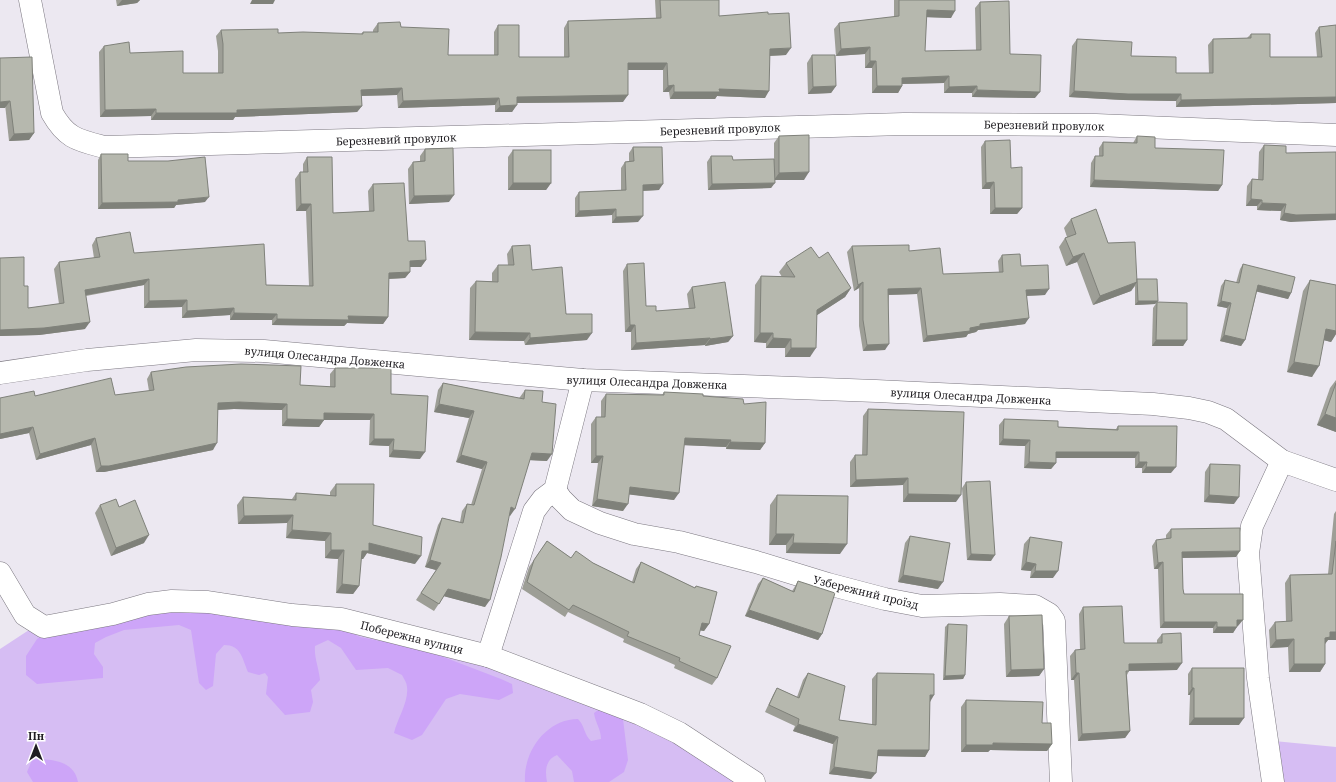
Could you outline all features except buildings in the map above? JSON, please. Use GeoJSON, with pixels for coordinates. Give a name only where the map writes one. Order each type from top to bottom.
{"type":"FeatureCollection","features":[{"type":"Feature","properties":{"kind":"street","name":"Березневий провулок"},"geometry":{"type":"LineString","coordinates":[[30,0],[52,113],[60,128],[80,140],[104,147],[904,124],[1096,125],[1336,135]]}},
{"type":"Feature","properties":{"kind":"street","name":"вулиця Олесандра Довженка"},"geometry":{"type":"LineString","coordinates":[[0,373],[87,360],[196,350],[264,351],[583,380],[876,391],[1153,404],[1189,408],[1208,412],[1226,419],[1282,461],[1336,480]]}},
{"type":"Feature","properties":{"kind":"street"},"geometry":{"type":"LineString","coordinates":[[488,656],[534,512],[543,499],[555,490],[583,380]]}},
{"type":"Feature","properties":{"kind":"street"},"geometry":{"type":"LineString","coordinates":[[1273,782],[1258,678],[1248,553],[1252,526],[1282,461]]}},
{"type":"Feature","properties":{"kind":"street","name":"Узбережний проїзд"},"geometry":{"type":"LineString","coordinates":[[555,490],[561,499],[572,510],[634,534],[679,542],[756,562],[828,584],[922,606],[1000,604],[1035,606],[1050,614],[1054,621],[1061,782]]}},
{"type":"Feature","properties":{"kind":"street","name":"Побережна вулиця"},"geometry":{"type":"LineString","coordinates":[[0,573],[25,615],[44,627],[113,614],[148,604],[172,601],[208,602],[292,615],[341,619],[488,656],[640,714],[678,733],[754,782]]}},
{"type":"Feature","properties":{"kind":"shaded area"},"geometry":{"type":"Polygon","coordinates":[[[203,610],[327,627],[350,632],[360,637],[380,641],[392,641],[433,653],[501,679],[512,684],[513,693],[499,700],[460,694],[446,699],[422,735],[412,740],[394,733],[405,704],[407,693],[406,684],[402,675],[388,668],[356,670],[341,648],[328,640],[315,646],[315,655],[320,680],[311,690],[313,702],[310,712],[285,715],[266,694],[268,677],[265,673],[259,675],[248,672],[240,653],[234,647],[224,645],[216,654],[213,686],[206,690],[199,683],[191,630],[179,625],[124,630],[95,643],[94,654],[103,667],[103,678],[37,684],[26,675],[26,656],[37,639],[51,629],[139,613],[203,610]]]}},
{"type":"Feature","properties":{"kind":"shaded area"},"geometry":{"type":"Polygon","coordinates":[[[88,619],[388,634],[598,701],[749,782],[0,782],[0,649],[29,630],[88,619]]]}},
{"type":"Feature","properties":{"kind":"shaded area"},"geometry":{"type":"Polygon","coordinates":[[[601,708],[611,710],[623,719],[628,760],[624,772],[609,782],[574,782],[572,771],[557,755],[548,763],[546,774],[547,782],[525,782],[525,770],[533,748],[539,739],[556,724],[567,720],[578,719],[591,741],[601,739],[594,713],[601,708]]]}},
{"type":"Feature","properties":{"kind":"shaded area"},"geometry":{"type":"Polygon","coordinates":[[[1274,741],[1336,747],[1336,782],[1277,782],[1274,741]]]}},
{"type":"Feature","properties":{"kind":"shaded area"},"geometry":{"type":"Polygon","coordinates":[[[39,759],[63,763],[73,770],[78,782],[33,782],[27,772],[32,760],[39,759]]]}}]}
